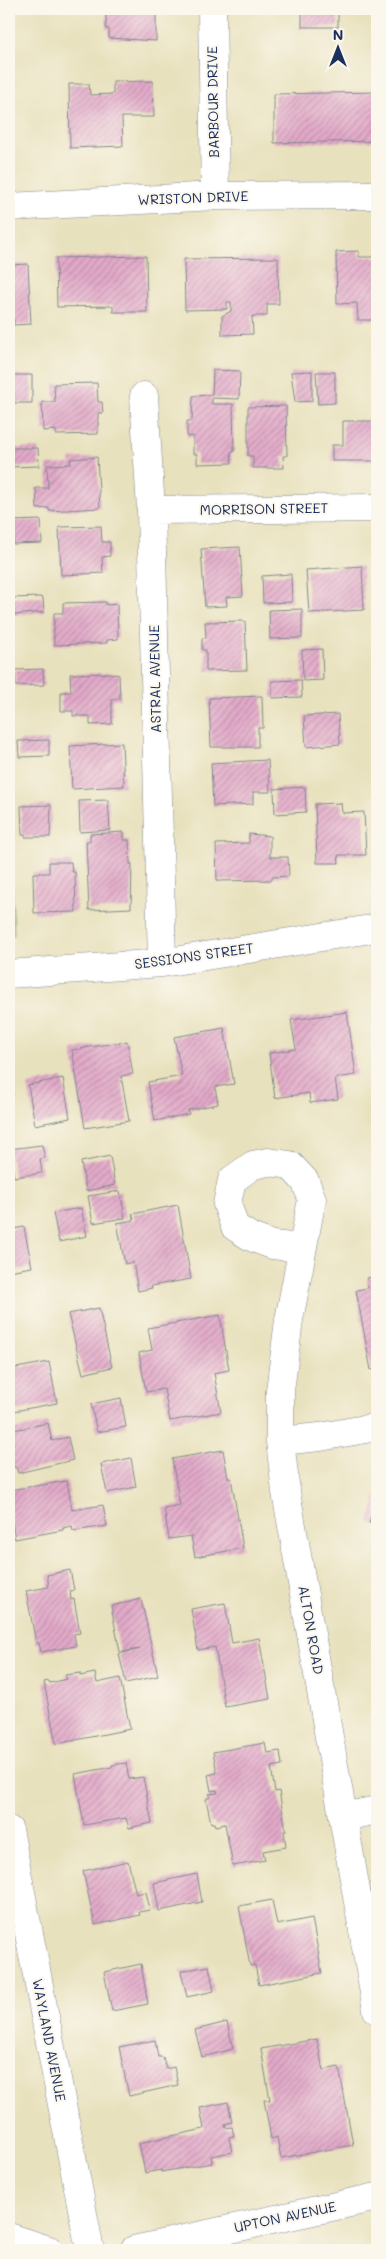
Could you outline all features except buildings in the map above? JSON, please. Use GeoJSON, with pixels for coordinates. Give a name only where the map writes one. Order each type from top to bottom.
{"type":"FeatureCollection","features":[{"type":"Feature","properties":{"kind":"street","name":"BARBOUR DRIVE"},"geometry":{"type":"LineString","coordinates":[[212,9],[214,196]]}},
{"type":"Feature","properties":{"kind":"street","name":"WRISTON DRIVE"},"geometry":{"type":"LineString","coordinates":[[9,207],[214,196],[377,195]]}},
{"type":"Feature","properties":{"kind":"street","name":"ASTRAL AVENUE"},"geometry":{"type":"LineString","coordinates":[[144,396],[151,510],[162,963]]}},
{"type":"Feature","properties":{"kind":"street","name":"MORRISON STREET"},"geometry":{"type":"LineString","coordinates":[[151,510],[377,508]]}},
{"type":"Feature","properties":{"kind":"street","name":"SESSIONS STREET"},"geometry":{"type":"LineString","coordinates":[[9,974],[162,963],[377,928]]}},
{"type":"Feature","properties":{"kind":"street","name":"ALTON ROAD"},"geometry":{"type":"LineString","coordinates":[[301,1248],[280,1391],[280,1441],[286,1492],[377,2010]]}},
{"type":"Feature","properties":{"kind":"street"},"geometry":{"type":"LineString","coordinates":[[280,1441],[320,1437],[377,1427]]}},
{"type":"Feature","properties":{"kind":"street"},"geometry":{"type":"LineString","coordinates":[[344,1817],[377,1810]]}},
{"type":"Feature","properties":{"kind":"street","name":"WAYLAND AVENUE"},"geometry":{"type":"LineString","coordinates":[[9,1830],[90,2250]]}},
{"type":"Feature","properties":{"kind":"street","name":"UPTON AVENUE"},"geometry":{"type":"LineString","coordinates":[[134,2250],[377,2197]]}},
{"type":"Feature","properties":{"kind":"street"},"geometry":{"type":"LineString","coordinates":[[9,2236],[49,2250]]}},
{"type":"Feature","properties":{"kind":"green space"},"geometry":{"type":"Polygon","coordinates":[[[9,837],[14,935],[9,934],[9,837]]]}}]}
